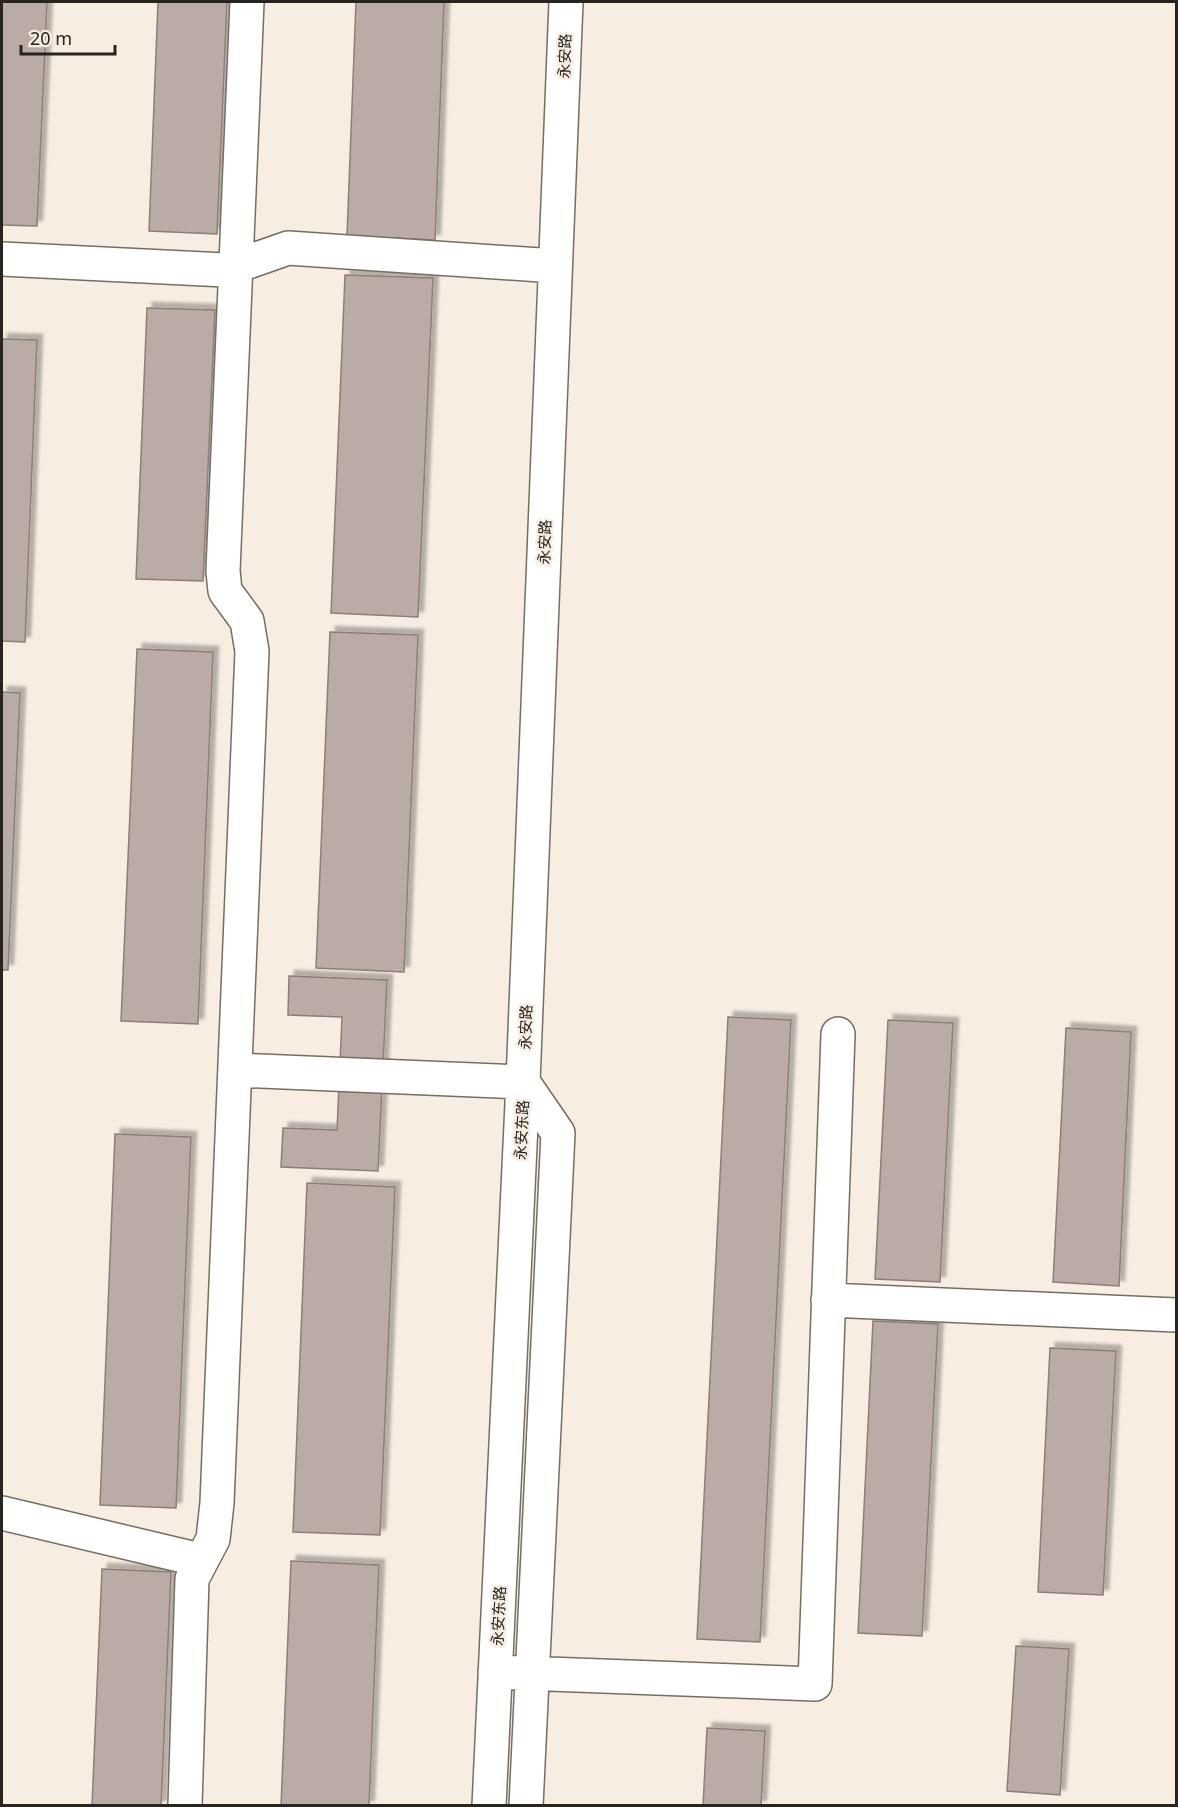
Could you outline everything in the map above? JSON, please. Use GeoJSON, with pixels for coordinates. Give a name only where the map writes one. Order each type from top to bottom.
{"type":"FeatureCollection","features":[{"type":"Feature","properties":{"kind":"street"},"geometry":{"type":"LineString","coordinates":[[184,1806],[192,1579],[213,1539],[217,1503],[252,651],[247,621],[225,591],[223,571],[247,2]]}},
{"type":"Feature","properties":{"kind":"street","name":"永安路"},"geometry":{"type":"LineString","coordinates":[[523,1082],[566,2]]}},
{"type":"Feature","properties":{"kind":"street"},"geometry":{"type":"LineString","coordinates":[[2,259],[225,270],[288,248],[555,266]]}},
{"type":"Feature","properties":{"kind":"street"},"geometry":{"type":"LineString","coordinates":[[495,1672],[815,1684],[838,1034]]}},
{"type":"Feature","properties":{"kind":"street"},"geometry":{"type":"LineString","coordinates":[[235,1070],[523,1082]]}},
{"type":"Feature","properties":{"kind":"street","name":"永安东路"},"geometry":{"type":"LineString","coordinates":[[489,1806],[523,1082]]}},
{"type":"Feature","properties":{"kind":"street","name":"永安东路"},"geometry":{"type":"LineString","coordinates":[[523,1082],[558,1133],[526,1806]]}},
{"type":"Feature","properties":{"kind":"street"},"geometry":{"type":"LineString","coordinates":[[828,1300],[1176,1315]]}},
{"type":"Feature","properties":{"kind":"street"},"geometry":{"type":"LineString","coordinates":[[2,1514],[200,1560]]}},
{"type":"Feature","properties":{"kind":"building"},"geometry":{"type":"Polygon","coordinates":[[[2,2],[47,2],[37,226],[2,225],[2,2]]]}},
{"type":"Feature","properties":{"kind":"building"},"geometry":{"type":"Polygon","coordinates":[[[158,2],[227,2],[217,234],[149,231],[158,2]]]}},
{"type":"Feature","properties":{"kind":"building"},"geometry":{"type":"Polygon","coordinates":[[[356,2],[444,2],[435,240],[347,236],[356,2]]]}},
{"type":"Feature","properties":{"kind":"building"},"geometry":{"type":"Polygon","coordinates":[[[345,275],[433,278],[418,617],[331,613],[345,275]]]}},
{"type":"Feature","properties":{"kind":"building"},"geometry":{"type":"Polygon","coordinates":[[[147,308],[215,310],[203,581],[136,579],[147,308]]]}},
{"type":"Feature","properties":{"kind":"building"},"geometry":{"type":"Polygon","coordinates":[[[2,339],[37,340],[25,642],[2,641],[2,339]]]}},
{"type":"Feature","properties":{"kind":"building"},"geometry":{"type":"Polygon","coordinates":[[[330,632],[418,635],[404,972],[316,968],[330,632]]]}},
{"type":"Feature","properties":{"kind":"building"},"geometry":{"type":"Polygon","coordinates":[[[137,649],[213,652],[198,1024],[121,1021],[137,649]]]}},
{"type":"Feature","properties":{"kind":"building"},"geometry":{"type":"Polygon","coordinates":[[[2,692],[20,693],[8,970],[2,970],[2,692]]]}},
{"type":"Feature","properties":{"kind":"building"},"geometry":{"type":"Polygon","coordinates":[[[289,976],[387,980],[378,1171],[281,1167],[283,1128],[337,1130],[342,1017],[288,1015],[289,976]]]}},
{"type":"Feature","properties":{"kind":"building"},"geometry":{"type":"Polygon","coordinates":[[[728,1017],[791,1020],[760,1642],[697,1639],[728,1017]]]}},
{"type":"Feature","properties":{"kind":"building"},"geometry":{"type":"Polygon","coordinates":[[[888,1020],[953,1023],[940,1282],[875,1279],[888,1020]]]}},
{"type":"Feature","properties":{"kind":"building"},"geometry":{"type":"Polygon","coordinates":[[[1066,1028],[1131,1032],[1119,1286],[1053,1282],[1066,1028]]]}},
{"type":"Feature","properties":{"kind":"building"},"geometry":{"type":"Polygon","coordinates":[[[115,1134],[191,1137],[176,1508],[100,1505],[115,1134]]]}},
{"type":"Feature","properties":{"kind":"building"},"geometry":{"type":"Polygon","coordinates":[[[307,1183],[395,1187],[380,1535],[293,1532],[307,1183]]]}},
{"type":"Feature","properties":{"kind":"building"},"geometry":{"type":"Polygon","coordinates":[[[873,1321],[938,1324],[922,1636],[858,1633],[873,1321]]]}},
{"type":"Feature","properties":{"kind":"building"},"geometry":{"type":"Polygon","coordinates":[[[1050,1348],[1116,1351],[1103,1595],[1038,1592],[1050,1348]]]}},
{"type":"Feature","properties":{"kind":"building"},"geometry":{"type":"Polygon","coordinates":[[[291,1561],[379,1565],[369,1806],[281,1806],[291,1561]]]}},
{"type":"Feature","properties":{"kind":"building"},"geometry":{"type":"Polygon","coordinates":[[[102,1569],[171,1572],[161,1806],[92,1806],[102,1569]]]}},
{"type":"Feature","properties":{"kind":"building"},"geometry":{"type":"Polygon","coordinates":[[[1016,1646],[1069,1649],[1060,1795],[1007,1791],[1016,1646]]]}},
{"type":"Feature","properties":{"kind":"building"},"geometry":{"type":"Polygon","coordinates":[[[707,1728],[765,1731],[761,1806],[703,1806],[707,1728]]]}}]}
